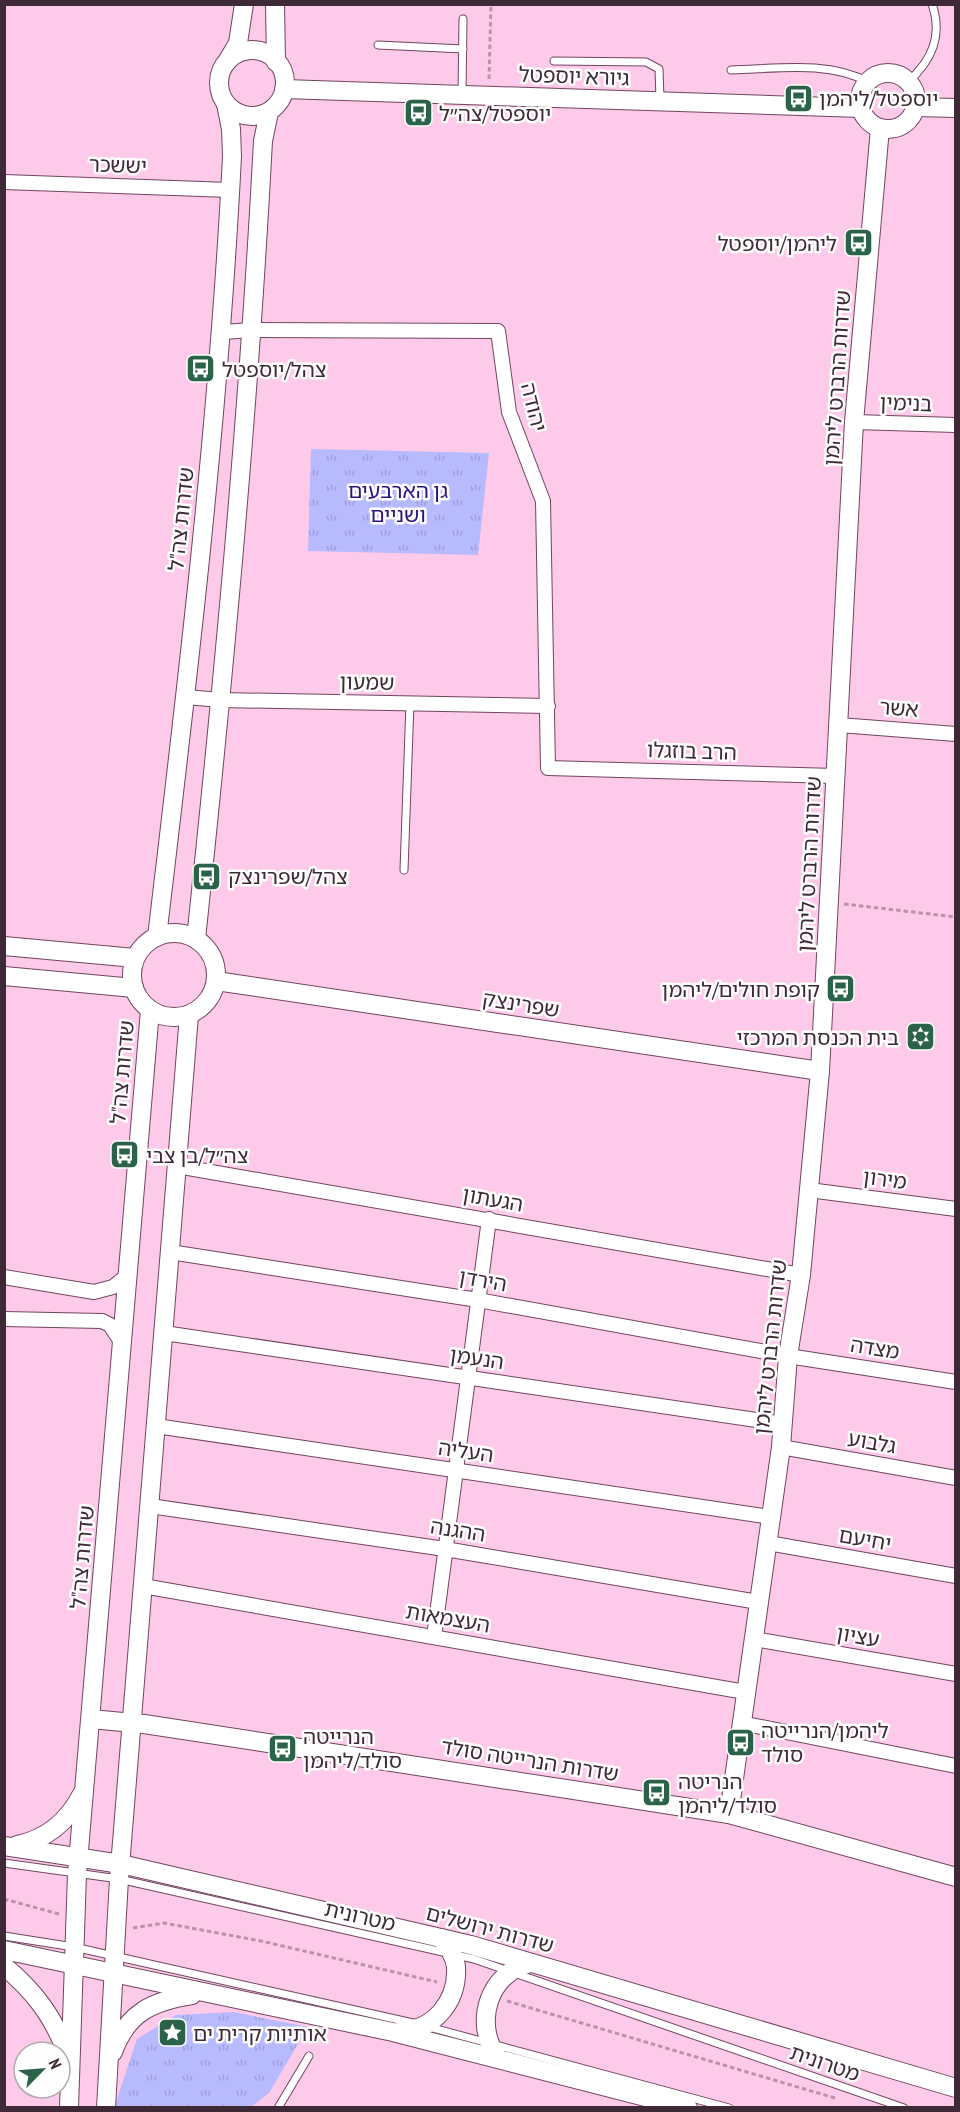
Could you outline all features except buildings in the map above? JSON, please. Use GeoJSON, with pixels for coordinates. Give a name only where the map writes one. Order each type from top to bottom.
{"type":"FeatureCollection","features":[{"type":"Feature","properties":{"kind":"street"},"geometry":{"type":"LineString","coordinates":[[244,4],[238,43],[219,80],[219,91],[226,104],[240,114],[250,116],[269,112]]}},
{"type":"Feature","properties":{"kind":"street"},"geometry":{"type":"LineString","coordinates":[[275,4],[276,62]]}},
{"type":"Feature","properties":{"kind":"street"},"geometry":{"type":"LineString","coordinates":[[196,939],[221,700],[253,330],[263,141],[269,112],[281,98],[284,89],[284,78],[276,62],[266,53],[256,50],[245,51],[227,61]]}},
{"type":"Feature","properties":{"kind":"street"},"geometry":{"type":"LineString","coordinates":[[892,73],[908,82],[914,89],[916,107],[906,123],[898,127],[880,128],[865,117],[861,108],[861,99],[867,82],[874,76],[892,73]]}},
{"type":"Feature","properties":{"kind":"street","name":"גיורא יוספטל"},"geometry":{"type":"LineString","coordinates":[[284,89],[861,108]]}},
{"type":"Feature","properties":{"kind":"street","name":"שדרות צה\"ל"},"geometry":{"type":"LineString","coordinates":[[157,937],[186,697],[222,332],[230,190],[231,129],[226,104]]}},
{"type":"Feature","properties":{"kind":"street"},"geometry":{"type":"LineString","coordinates":[[916,107],[956,108]]}},
{"type":"Feature","properties":{"kind":"street","name":"שדרות הרברט ליהמן"},"geometry":{"type":"LineString","coordinates":[[729,1814],[784,1424],[788,1356],[801,1275],[820,1071],[854,422],[880,128]]}},
{"type":"Feature","properties":{"kind":"street","name":"יששכר"},"geometry":{"type":"LineString","coordinates":[[4,182],[230,190]]}},
{"type":"Feature","properties":{"kind":"street","name":"יהודה"},"geometry":{"type":"LineString","coordinates":[[222,332],[253,330],[498,331],[509,412],[543,501],[548,768]]}},
{"type":"Feature","properties":{"kind":"street","name":"בנימין"},"geometry":{"type":"LineString","coordinates":[[854,422],[956,425]]}},
{"type":"Feature","properties":{"kind":"street","name":"שמעון"},"geometry":{"type":"LineString","coordinates":[[186,697],[221,700],[548,706]]}},
{"type":"Feature","properties":{"kind":"street","name":"אשר"},"geometry":{"type":"LineString","coordinates":[[839,725],[956,734]]}},
{"type":"Feature","properties":{"kind":"street","name":"הרב בוזגלו"},"geometry":{"type":"LineString","coordinates":[[548,768],[836,776]]}},
{"type":"Feature","properties":{"kind":"street"},"geometry":{"type":"LineString","coordinates":[[184,934],[196,939],[212,957],[216,981],[208,1002],[189,1016],[162,1016],[150,1010],[143,1004],[134,988],[132,978],[135,958],[141,949],[157,937],[184,934]]}},
{"type":"Feature","properties":{"kind":"street"},"geometry":{"type":"LineString","coordinates":[[4,946],[135,958]]}},
{"type":"Feature","properties":{"kind":"street"},"geometry":{"type":"LineString","coordinates":[[4,976],[134,988]]}},
{"type":"Feature","properties":{"kind":"street","name":"שפרינצק"},"geometry":{"type":"LineString","coordinates":[[216,981],[820,1071]]}},
{"type":"Feature","properties":{"kind":"street","name":"שדרות צה\"ל"},"geometry":{"type":"LineString","coordinates":[[71,2040],[78,1865],[150,1010]]}},
{"type":"Feature","properties":{"kind":"street"},"geometry":{"type":"LineString","coordinates":[[106,2108],[120,1871],[189,1016]]}},
{"type":"Feature","properties":{"kind":"street","name":"הגעתון"},"geometry":{"type":"LineString","coordinates":[[177,1166],[801,1275]]}},
{"type":"Feature","properties":{"kind":"street","name":"מירון"},"geometry":{"type":"LineString","coordinates":[[809,1190],[956,1209]]}},
{"type":"Feature","properties":{"kind":"street"},"geometry":{"type":"LineString","coordinates":[[434,1637],[489,1219]]}},
{"type":"Feature","properties":{"kind":"street","name":"הירדן"},"geometry":{"type":"LineString","coordinates":[[170,1252],[478,1300],[788,1356]]}},
{"type":"Feature","properties":{"kind":"street"},"geometry":{"type":"LineString","coordinates":[[4,1277],[94,1292],[113,1287],[128,1275]]}},
{"type":"Feature","properties":{"kind":"street"},"geometry":{"type":"LineString","coordinates":[[4,1319],[102,1321],[110,1325],[122,1343]]}},
{"type":"Feature","properties":{"kind":"street","name":"הנעמן"},"geometry":{"type":"LineString","coordinates":[[164,1333],[784,1424]]}},
{"type":"Feature","properties":{"kind":"street","name":"מצדה"},"geometry":{"type":"LineString","coordinates":[[788,1356],[956,1382]]}},
{"type":"Feature","properties":{"kind":"street","name":"העליה"},"geometry":{"type":"LineString","coordinates":[[156,1426],[771,1516]]}},
{"type":"Feature","properties":{"kind":"street","name":"גלבוע"},"geometry":{"type":"LineString","coordinates":[[781,1447],[956,1478]]}},
{"type":"Feature","properties":{"kind":"street","name":"ההגנה"},"geometry":{"type":"LineString","coordinates":[[150,1506],[445,1549],[758,1602]]}},
{"type":"Feature","properties":{"kind":"street","name":"יחיעם"},"geometry":{"type":"LineString","coordinates":[[768,1543],[956,1576]]}},
{"type":"Feature","properties":{"kind":"street","name":"העצמאות"},"geometry":{"type":"LineString","coordinates":[[143,1586],[745,1692]]}},
{"type":"Feature","properties":{"kind":"street","name":"עציון"},"geometry":{"type":"LineString","coordinates":[[753,1638],[956,1674]]}},
{"type":"Feature","properties":{"kind":"street","name":"שדרות הנרייטה סולד"},"geometry":{"type":"LineString","coordinates":[[91,1719],[133,1722],[729,1814],[956,1877]]}},
{"type":"Feature","properties":{"kind":"street"},"geometry":{"type":"LineString","coordinates":[[741,1723],[956,1766]]}},
{"type":"Feature","properties":{"kind":"street"},"geometry":{"type":"LineString","coordinates":[[6,1852],[51,1831],[73,1811],[85,1790]]}},
{"type":"Feature","properties":{"kind":"street","name":"שדרות ירושלים"},"geometry":{"type":"LineString","coordinates":[[6,1852],[120,1871],[441,1938],[956,2088]]}},
{"type":"Feature","properties":{"kind":"street"},"geometry":{"type":"LineString","coordinates":[[393,2032],[412,2031],[426,2026],[446,2008],[456,1968],[452,1954],[441,1938]]}},
{"type":"Feature","properties":{"kind":"street"},"geometry":{"type":"LineString","coordinates":[[4,1950],[74,1956],[203,1994],[493,2051],[688,2108]]}},
{"type":"Feature","properties":{"kind":"street"},"geometry":{"type":"LineString","coordinates":[[493,2051],[485,2030],[491,1997],[496,1984],[507,1972],[531,1963]]}},
{"type":"Feature","properties":{"kind":"street"},"geometry":{"type":"LineString","coordinates":[[4,1966],[26,1984],[46,2007],[61,2040]]}},
{"type":"Feature","properties":{"kind":"street"},"geometry":{"type":"LineString","coordinates":[[108,2065],[119,2036],[128,2022],[158,2002],[203,1994]]}},
{"type":"Feature","properties":{"kind":"lane"},"geometry":{"type":"LineString","coordinates":[[908,82],[922,69],[934,50],[936,28],[932,4]]}},
{"type":"Feature","properties":{"kind":"lane"},"geometry":{"type":"LineString","coordinates":[[462,95],[463,19]]}},
{"type":"Feature","properties":{"kind":"lane"},"geometry":{"type":"LineString","coordinates":[[378,45],[463,49]]}},
{"type":"Feature","properties":{"kind":"lane"},"geometry":{"type":"LineString","coordinates":[[554,61],[646,62],[659,69],[661,77],[659,101]]}},
{"type":"Feature","properties":{"kind":"lane"},"geometry":{"type":"LineString","coordinates":[[731,70],[832,69],[852,73],[867,82]]}},
{"type":"Feature","properties":{"kind":"lane"},"geometry":{"type":"LineString","coordinates":[[404,870],[410,703]]}},
{"type":"Feature","properties":{"kind":"lane","name":"מטרונית"},"geometry":{"type":"LineString","coordinates":[[120,1871],[452,1954],[904,2108]]}},
{"type":"Feature","properties":{"kind":"lane"},"geometry":{"type":"LineString","coordinates":[[4,1936],[74,1956]]}},
{"type":"Feature","properties":{"kind":"lane"},"geometry":{"type":"LineString","coordinates":[[114,1966],[426,2026],[493,2051],[729,2108]]}},
{"type":"Feature","properties":{"kind":"lane"},"geometry":{"type":"LineString","coordinates":[[278,2108],[309,2056]]}},
{"type":"Feature","properties":{"kind":"path"},"geometry":{"type":"LineString","coordinates":[[488,96],[491,4]]}},
{"type":"Feature","properties":{"kind":"path"},"geometry":{"type":"LineString","coordinates":[[830,903],[956,917]]}},
{"type":"Feature","properties":{"kind":"path"},"geometry":{"type":"LineString","coordinates":[[4,1899],[76,1919]]}},
{"type":"Feature","properties":{"kind":"green space","name":"גן הארבעים ושניים"},"geometry":{"type":"Polygon","coordinates":[[[311,449],[489,453],[478,555],[308,551],[311,449]]]}},
{"type":"Feature","properties":{"kind":"green space"},"geometry":{"type":"Polygon","coordinates":[[[233,2012],[308,2027],[269,2093],[251,2107],[114,2108],[137,2039],[176,2015],[233,2012]]]}},
{"type":"Feature","properties":{"kind":"place","name":"יוספטל/ליהמן"},"geometry":{"type":"Point","coordinates":[798,98]}},
{"type":"Feature","properties":{"kind":"place","name":"יוספטל/צה״ל"},"geometry":{"type":"Point","coordinates":[418,113]}},
{"type":"Feature","properties":{"kind":"place","name":"ליהמן/יוספטל"},"geometry":{"type":"Point","coordinates":[858,243]}},
{"type":"Feature","properties":{"kind":"place","name":"צהל/יוספטל"},"geometry":{"type":"Point","coordinates":[201,369]}},
{"type":"Feature","properties":{"kind":"place","name":"צהל/שפרינצק"},"geometry":{"type":"Point","coordinates":[207,876]}},
{"type":"Feature","properties":{"kind":"place","name":"קופת חולים/ליהמן"},"geometry":{"type":"Point","coordinates":[841,989]}},
{"type":"Feature","properties":{"kind":"place","name":"בית הכנסת המרכזי"},"geometry":{"type":"Point","coordinates":[920,1037]}},
{"type":"Feature","properties":{"kind":"place","name":"צה״ל/בן צבי"},"geometry":{"type":"Point","coordinates":[125,1155]}},
{"type":"Feature","properties":{"kind":"place","name":"ליהמן/הנרייטה סולד"},"geometry":{"type":"Point","coordinates":[740,1742]}},
{"type":"Feature","properties":{"kind":"place","name":"הנרייטה סולד/ליהמן"},"geometry":{"type":"Point","coordinates":[282,1748]}},
{"type":"Feature","properties":{"kind":"place","name":"הנריטה סולד/ליהמן"},"geometry":{"type":"Point","coordinates":[657,1793]}},
{"type":"Feature","properties":{"kind":"place","name":"אותיות קרית ים"},"geometry":{"type":"Point","coordinates":[172,2033]}}]}
